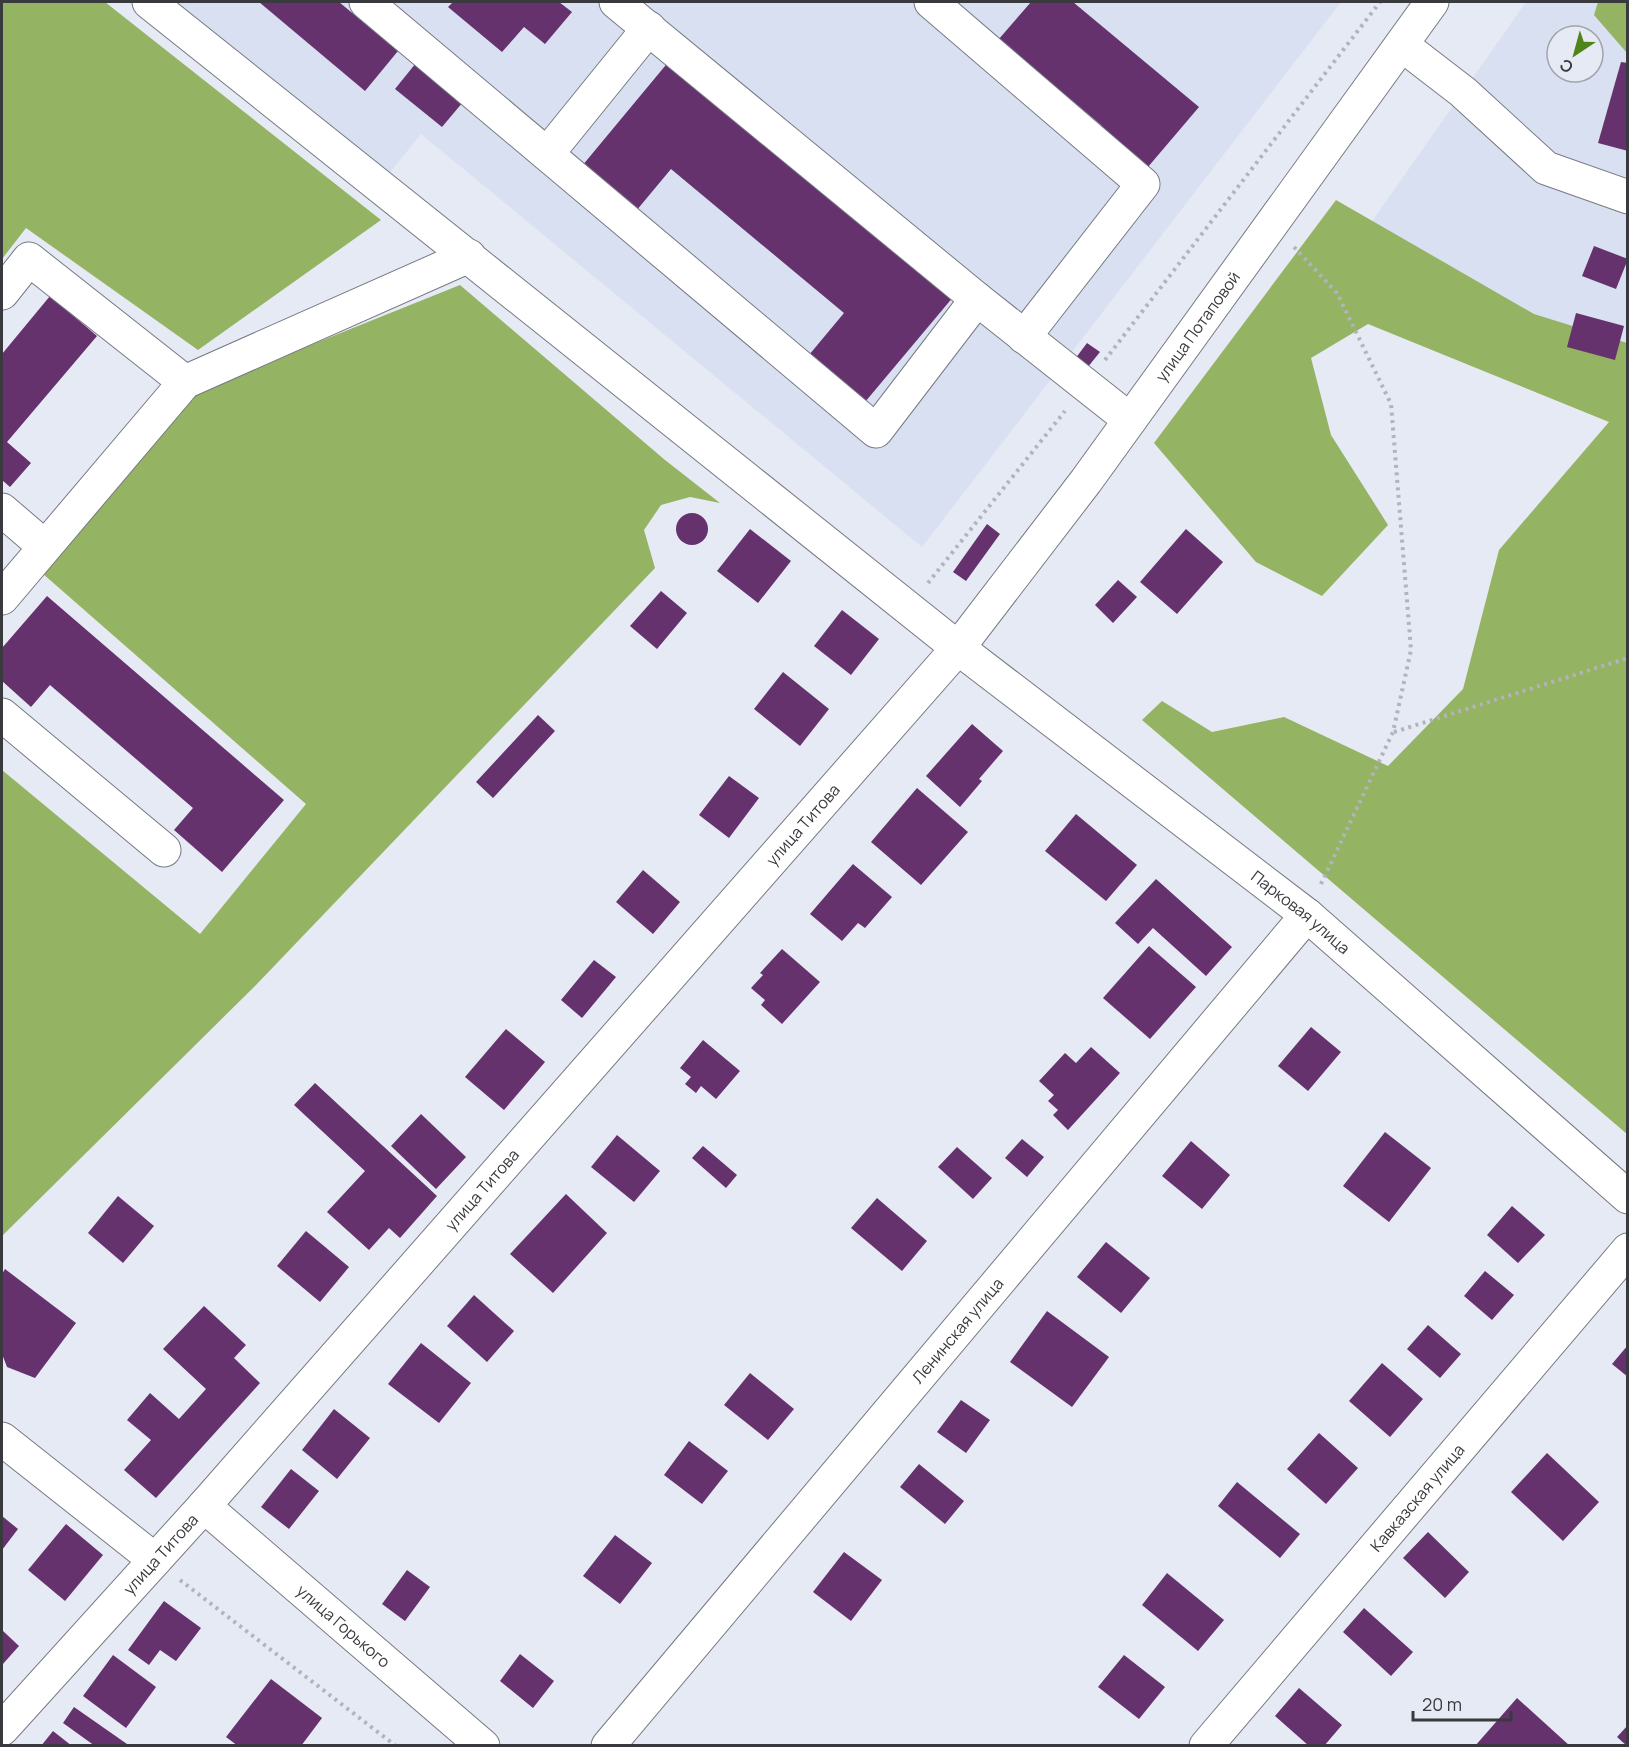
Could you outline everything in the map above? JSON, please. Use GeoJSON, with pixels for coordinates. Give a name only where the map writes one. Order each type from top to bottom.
{"type":"FeatureCollection","features":[{"type":"Feature","properties":{"kind":"street","name":"Парковая улица"},"geometry":{"type":"LineString","coordinates":[[149,2],[958,648],[1307,915],[1628,1197]]}},
{"type":"Feature","properties":{"kind":"street"},"geometry":{"type":"LineString","coordinates":[[366,2],[876,431],[977,299]]}},
{"type":"Feature","properties":{"kind":"street"},"geometry":{"type":"LineString","coordinates":[[616,2],[977,299],[1130,420]]}},
{"type":"Feature","properties":{"kind":"street"},"geometry":{"type":"LineString","coordinates":[[931,2],[1143,184],[1024,337]]}},
{"type":"Feature","properties":{"kind":"street","name":"улица Потаповой"},"geometry":{"type":"LineString","coordinates":[[958,648],[1086,481],[1432,2]]}},
{"type":"Feature","properties":{"kind":"street"},"geometry":{"type":"LineString","coordinates":[[547,154],[649,28]]}},
{"type":"Feature","properties":{"kind":"street"},"geometry":{"type":"LineString","coordinates":[[1402,45],[1462,92],[1546,168],[1628,197]]}},
{"type":"Feature","properties":{"kind":"street"},"geometry":{"type":"LineString","coordinates":[[2,598],[185,382],[469,256]]}},
{"type":"Feature","properties":{"kind":"street"},"geometry":{"type":"LineString","coordinates":[[2,292],[29,259],[185,382]]}},
{"type":"Feature","properties":{"kind":"street"},"geometry":{"type":"LineString","coordinates":[[2,510],[44,546]]}},
{"type":"Feature","properties":{"kind":"street","name":"улица Титова"},"geometry":{"type":"LineString","coordinates":[[2,1728],[204,1506],[958,648]]}},
{"type":"Feature","properties":{"kind":"street"},"geometry":{"type":"LineString","coordinates":[[2,715],[164,850]]}},
{"type":"Feature","properties":{"kind":"street","name":"Ленинская улица"},"geometry":{"type":"LineString","coordinates":[[608,1746],[1307,915]]}},
{"type":"Feature","properties":{"kind":"street","name":"Кавказская улица"},"geometry":{"type":"LineString","coordinates":[[1206,1746],[1628,1250]]}},
{"type":"Feature","properties":{"kind":"street"},"geometry":{"type":"LineString","coordinates":[[2,1439],[155,1560]]}},
{"type":"Feature","properties":{"kind":"street","name":"улица Горького"},"geometry":{"type":"LineString","coordinates":[[204,1506],[483,1746]]}},
{"type":"Feature","properties":{"kind":"path"},"geometry":{"type":"LineString","coordinates":[[1086,385],[1380,2]]}},
{"type":"Feature","properties":{"kind":"path"},"geometry":{"type":"LineString","coordinates":[[1272,223],[1336,293],[1391,404],[1411,650],[1393,732],[1307,915]]}},
{"type":"Feature","properties":{"kind":"path"},"geometry":{"type":"LineString","coordinates":[[909,608],[975,522],[1048,433]]}},
{"type":"Feature","properties":{"kind":"path"},"geometry":{"type":"LineString","coordinates":[[1393,732],[1628,658]]}},
{"type":"Feature","properties":{"kind":"path"},"geometry":{"type":"LineString","coordinates":[[155,1560],[396,1746]]}},
{"type":"Feature","properties":{"kind":"shaded area"},"geometry":{"type":"Polygon","coordinates":[[[135,2],[1341,2],[922,547],[421,134],[375,191],[135,2]]]}},
{"type":"Feature","properties":{"kind":"shaded area"},"geometry":{"type":"Polygon","coordinates":[[[1526,2],[1627,2],[1627,374],[1354,247],[1526,2]]]}},
{"type":"Feature","properties":{"kind":"green space"},"geometry":{"type":"Polygon","coordinates":[[[2,2],[105,2],[381,220],[198,350],[26,228],[2,259],[2,2]]]}},
{"type":"Feature","properties":{"kind":"green space"},"geometry":{"type":"Polygon","coordinates":[[[1598,2],[1627,2],[1627,53],[1605,28],[1605,24],[1602,24],[1594,15],[1598,2]]]}},
{"type":"Feature","properties":{"kind":"green space"},"geometry":{"type":"Polygon","coordinates":[[[1336,200],[1534,314],[1627,343],[1627,1134],[1142,720],[1162,701],[1212,732],[1284,717],[1388,766],[1463,689],[1499,550],[1609,422],[1368,324],[1311,358],[1331,435],[1388,525],[1322,596],[1256,562],[1154,443],[1336,200]]]}},
{"type":"Feature","properties":{"kind":"green space"},"geometry":{"type":"Polygon","coordinates":[[[460,285],[665,460],[720,503],[690,497],[661,505],[644,530],[655,568],[256,985],[2,1236],[2,770],[200,934],[306,804],[42,573],[191,393],[460,285]]]}},
{"type":"Feature","properties":{"kind":"building"},"geometry":{"type":"Polygon","coordinates":[[[259,2],[339,2],[398,51],[365,91],[259,2]]]}},
{"type":"Feature","properties":{"kind":"building"},"geometry":{"type":"Polygon","coordinates":[[[453,2],[559,2],[572,12],[545,44],[524,27],[502,52],[448,7],[453,2]]]}},
{"type":"Feature","properties":{"kind":"building"},"geometry":{"type":"Polygon","coordinates":[[[1031,2],[1073,2],[1199,107],[1142,174],[1094,133],[1101,125],[1044,77],[1037,85],[992,47],[1031,2]]]}},
{"type":"Feature","properties":{"kind":"building"},"geometry":{"type":"Polygon","coordinates":[[[670,60],[954,296],[860,408],[804,361],[844,313],[671,169],[631,217],[577,172],[670,60]]]}},
{"type":"Feature","properties":{"kind":"building"},"geometry":{"type":"Polygon","coordinates":[[[1621,62],[1628,63],[1628,151],[1598,143],[1621,62]]]}},
{"type":"Feature","properties":{"kind":"building"},"geometry":{"type":"Polygon","coordinates":[[[416,63],[463,102],[442,127],[395,89],[416,63]]]}},
{"type":"Feature","properties":{"kind":"building"},"geometry":{"type":"Polygon","coordinates":[[[1594,246],[1628,259],[1616,289],[1582,276],[1594,246]]]}},
{"type":"Feature","properties":{"kind":"building"},"geometry":{"type":"Polygon","coordinates":[[[50,296],[97,336],[7,442],[31,463],[10,487],[2,480],[2,354],[50,296]]]}},
{"type":"Feature","properties":{"kind":"building"},"geometry":{"type":"Polygon","coordinates":[[[1576,313],[1624,326],[1615,360],[1567,347],[1576,313]]]}},
{"type":"Feature","properties":{"kind":"building"},"geometry":{"type":"Polygon","coordinates":[[[1087,343],[1100,352],[1083,373],[1072,363],[1087,343]]]}},
{"type":"Feature","properties":{"kind":"building"},"geometry":{"type":"Polygon","coordinates":[[[692,513],[703,518],[708,529],[703,540],[692,545],[681,540],[676,529],[681,518],[692,513]]]}},
{"type":"Feature","properties":{"kind":"building"},"geometry":{"type":"Polygon","coordinates":[[[987,524],[1000,534],[966,581],[953,572],[987,524]]]}},
{"type":"Feature","properties":{"kind":"building"},"geometry":{"type":"Polygon","coordinates":[[[750,529],[791,561],[758,603],[717,571],[750,529]]]}},
{"type":"Feature","properties":{"kind":"building"},"geometry":{"type":"Polygon","coordinates":[[[1186,529],[1223,562],[1177,614],[1140,582],[1186,529]]]}},
{"type":"Feature","properties":{"kind":"building"},"geometry":{"type":"Polygon","coordinates":[[[1118,580],[1137,597],[1113,623],[1095,605],[1118,580]]]}},
{"type":"Feature","properties":{"kind":"building"},"geometry":{"type":"Polygon","coordinates":[[[661,591],[687,613],[657,649],[630,626],[661,591]]]}},
{"type":"Feature","properties":{"kind":"building"},"geometry":{"type":"Polygon","coordinates":[[[47,596],[284,800],[222,872],[174,830],[193,808],[50,685],[31,707],[2,681],[2,648],[47,596]]]}},
{"type":"Feature","properties":{"kind":"building"},"geometry":{"type":"Polygon","coordinates":[[[842,610],[879,639],[851,675],[814,646],[842,610]]]}},
{"type":"Feature","properties":{"kind":"building"},"geometry":{"type":"Polygon","coordinates":[[[783,672],[829,709],[800,746],[754,709],[783,672]]]}},
{"type":"Feature","properties":{"kind":"building"},"geometry":{"type":"Polygon","coordinates":[[[538,715],[555,731],[493,798],[476,782],[538,715]]]}},
{"type":"Feature","properties":{"kind":"building"},"geometry":{"type":"Polygon","coordinates":[[[972,724],[1003,751],[979,779],[982,781],[960,807],[926,776],[972,724]]]}},
{"type":"Feature","properties":{"kind":"building"},"geometry":{"type":"Polygon","coordinates":[[[729,776],[759,798],[729,838],[699,815],[729,776]]]}},
{"type":"Feature","properties":{"kind":"building"},"geometry":{"type":"Polygon","coordinates":[[[917,788],[968,832],[921,885],[871,842],[917,788]]]}},
{"type":"Feature","properties":{"kind":"building"},"geometry":{"type":"Polygon","coordinates":[[[1076,814],[1137,865],[1106,901],[1045,851],[1076,814]]]}},
{"type":"Feature","properties":{"kind":"building"},"geometry":{"type":"Polygon","coordinates":[[[853,864],[892,897],[865,928],[858,923],[842,941],[810,914],[853,864]]]}},
{"type":"Feature","properties":{"kind":"building"},"geometry":{"type":"Polygon","coordinates":[[[643,870],[680,902],[653,934],[616,902],[643,870]]]}},
{"type":"Feature","properties":{"kind":"building"},"geometry":{"type":"Polygon","coordinates":[[[1156,879],[1232,947],[1206,976],[1153,928],[1138,944],[1115,923],[1156,879]]]}},
{"type":"Feature","properties":{"kind":"building"},"geometry":{"type":"Polygon","coordinates":[[[1149,946],[1196,987],[1150,1039],[1103,998],[1149,946]]]}},
{"type":"Feature","properties":{"kind":"building"},"geometry":{"type":"Polygon","coordinates":[[[782,949],[820,982],[782,1024],[761,1005],[765,1000],[751,988],[763,975],[760,973],[782,949]]]}},
{"type":"Feature","properties":{"kind":"building"},"geometry":{"type":"Polygon","coordinates":[[[594,960],[616,977],[582,1018],[561,1000],[594,960]]]}},
{"type":"Feature","properties":{"kind":"building"},"geometry":{"type":"Polygon","coordinates":[[[1311,1027],[1341,1052],[1308,1091],[1278,1066],[1311,1027]]]}},
{"type":"Feature","properties":{"kind":"building"},"geometry":{"type":"Polygon","coordinates":[[[506,1029],[545,1062],[504,1110],[465,1077],[506,1029]]]}},
{"type":"Feature","properties":{"kind":"building"},"geometry":{"type":"Polygon","coordinates":[[[703,1040],[740,1071],[716,1099],[701,1086],[696,1093],[685,1084],[691,1077],[680,1068],[703,1040]]]}},
{"type":"Feature","properties":{"kind":"building"},"geometry":{"type":"Polygon","coordinates":[[[1091,1047],[1120,1073],[1068,1130],[1053,1115],[1058,1110],[1048,1101],[1054,1095],[1039,1081],[1065,1053],[1076,1063],[1091,1047]]]}},
{"type":"Feature","properties":{"kind":"building"},"geometry":{"type":"Polygon","coordinates":[[[315,1083],[437,1196],[400,1238],[389,1228],[369,1250],[327,1212],[365,1171],[294,1105],[315,1083]]]}},
{"type":"Feature","properties":{"kind":"building"},"geometry":{"type":"Polygon","coordinates":[[[421,1114],[466,1157],[436,1189],[391,1146],[421,1114]]]}},
{"type":"Feature","properties":{"kind":"building"},"geometry":{"type":"Polygon","coordinates":[[[1385,1132],[1431,1168],[1389,1222],[1343,1186],[1385,1132]]]}},
{"type":"Feature","properties":{"kind":"building"},"geometry":{"type":"Polygon","coordinates":[[[617,1135],[660,1171],[634,1202],[591,1167],[617,1135]]]}},
{"type":"Feature","properties":{"kind":"building"},"geometry":{"type":"Polygon","coordinates":[[[1022,1139],[1044,1157],[1027,1177],[1005,1158],[1022,1139]]]}},
{"type":"Feature","properties":{"kind":"building"},"geometry":{"type":"Polygon","coordinates":[[[1191,1141],[1230,1175],[1202,1209],[1162,1176],[1191,1141]]]}},
{"type":"Feature","properties":{"kind":"building"},"geometry":{"type":"Polygon","coordinates":[[[703,1146],[737,1175],[726,1188],[692,1158],[703,1146]]]}},
{"type":"Feature","properties":{"kind":"building"},"geometry":{"type":"Polygon","coordinates":[[[957,1147],[992,1178],[973,1199],[938,1167],[957,1147]]]}},
{"type":"Feature","properties":{"kind":"building"},"geometry":{"type":"Polygon","coordinates":[[[566,1194],[607,1233],[553,1293],[510,1254],[566,1194]]]}},
{"type":"Feature","properties":{"kind":"building"},"geometry":{"type":"Polygon","coordinates":[[[118,1196],[154,1226],[123,1263],[88,1233],[118,1196]]]}},
{"type":"Feature","properties":{"kind":"building"},"geometry":{"type":"Polygon","coordinates":[[[877,1198],[927,1241],[902,1271],[851,1228],[877,1198]]]}},
{"type":"Feature","properties":{"kind":"building"},"geometry":{"type":"Polygon","coordinates":[[[1512,1206],[1545,1235],[1518,1263],[1487,1235],[1512,1206]]]}},
{"type":"Feature","properties":{"kind":"building"},"geometry":{"type":"Polygon","coordinates":[[[306,1231],[349,1267],[320,1302],[277,1266],[306,1231]]]}},
{"type":"Feature","properties":{"kind":"building"},"geometry":{"type":"Polygon","coordinates":[[[1106,1242],[1150,1278],[1121,1313],[1077,1277],[1106,1242]]]}},
{"type":"Feature","properties":{"kind":"building"},"geometry":{"type":"Polygon","coordinates":[[[5,1269],[76,1323],[35,1378],[7,1367],[2,1354],[2,1274],[5,1269]]]}},
{"type":"Feature","properties":{"kind":"building"},"geometry":{"type":"Polygon","coordinates":[[[1485,1271],[1514,1295],[1492,1320],[1464,1296],[1485,1271]]]}},
{"type":"Feature","properties":{"kind":"building"},"geometry":{"type":"Polygon","coordinates":[[[474,1295],[514,1331],[487,1362],[447,1326],[474,1295]]]}},
{"type":"Feature","properties":{"kind":"building"},"geometry":{"type":"Polygon","coordinates":[[[204,1306],[246,1345],[234,1358],[260,1383],[156,1498],[124,1470],[151,1440],[127,1420],[150,1393],[179,1419],[206,1389],[163,1349],[204,1306]]]}},
{"type":"Feature","properties":{"kind":"building"},"geometry":{"type":"Polygon","coordinates":[[[1047,1311],[1109,1357],[1072,1407],[1010,1362],[1047,1311]]]}},
{"type":"Feature","properties":{"kind":"building"},"geometry":{"type":"Polygon","coordinates":[[[1428,1325],[1461,1354],[1440,1378],[1407,1349],[1428,1325]]]}},
{"type":"Feature","properties":{"kind":"building"},"geometry":{"type":"Polygon","coordinates":[[[421,1343],[471,1383],[439,1423],[388,1384],[421,1343]]]}},
{"type":"Feature","properties":{"kind":"building"},"geometry":{"type":"Polygon","coordinates":[[[1628,1345],[1628,1377],[1612,1364],[1628,1345]]]}},
{"type":"Feature","properties":{"kind":"building"},"geometry":{"type":"Polygon","coordinates":[[[1382,1363],[1423,1399],[1390,1437],[1349,1401],[1382,1363]]]}},
{"type":"Feature","properties":{"kind":"building"},"geometry":{"type":"Polygon","coordinates":[[[750,1373],[794,1409],[768,1440],[724,1405],[750,1373]]]}},
{"type":"Feature","properties":{"kind":"building"},"geometry":{"type":"Polygon","coordinates":[[[961,1400],[990,1420],[966,1453],[937,1432],[961,1400]]]}},
{"type":"Feature","properties":{"kind":"building"},"geometry":{"type":"Polygon","coordinates":[[[334,1409],[370,1438],[337,1479],[302,1450],[334,1409]]]}},
{"type":"Feature","properties":{"kind":"building"},"geometry":{"type":"Polygon","coordinates":[[[1319,1433],[1358,1468],[1326,1504],[1287,1469],[1319,1433]]]}},
{"type":"Feature","properties":{"kind":"building"},"geometry":{"type":"Polygon","coordinates":[[[689,1441],[728,1471],[702,1504],[664,1475],[689,1441]]]}},
{"type":"Feature","properties":{"kind":"building"},"geometry":{"type":"Polygon","coordinates":[[[1547,1453],[1599,1502],[1563,1541],[1511,1492],[1547,1453]]]}},
{"type":"Feature","properties":{"kind":"building"},"geometry":{"type":"Polygon","coordinates":[[[919,1464],[964,1501],[945,1524],[900,1487],[919,1464]]]}},
{"type":"Feature","properties":{"kind":"building"},"geometry":{"type":"Polygon","coordinates":[[[291,1469],[319,1491],[289,1529],[261,1507],[291,1469]]]}},
{"type":"Feature","properties":{"kind":"building"},"geometry":{"type":"Polygon","coordinates":[[[1237,1482],[1300,1534],[1280,1558],[1218,1506],[1237,1482]]]}},
{"type":"Feature","properties":{"kind":"building"},"geometry":{"type":"Polygon","coordinates":[[[2,1516],[18,1529],[2,1550],[2,1516]]]}},
{"type":"Feature","properties":{"kind":"building"},"geometry":{"type":"Polygon","coordinates":[[[66,1524],[103,1555],[65,1601],[28,1570],[66,1524]]]}},
{"type":"Feature","properties":{"kind":"building"},"geometry":{"type":"Polygon","coordinates":[[[1428,1532],[1469,1572],[1445,1598],[1403,1558],[1428,1532]]]}},
{"type":"Feature","properties":{"kind":"building"},"geometry":{"type":"Polygon","coordinates":[[[615,1535],[652,1563],[620,1604],[583,1576],[615,1535]]]}},
{"type":"Feature","properties":{"kind":"building"},"geometry":{"type":"Polygon","coordinates":[[[844,1552],[882,1580],[851,1621],[813,1592],[844,1552]]]}},
{"type":"Feature","properties":{"kind":"building"},"geometry":{"type":"Polygon","coordinates":[[[407,1570],[430,1587],[405,1621],[382,1604],[407,1570]]]}},
{"type":"Feature","properties":{"kind":"building"},"geometry":{"type":"Polygon","coordinates":[[[1167,1573],[1224,1620],[1198,1651],[1142,1605],[1167,1573]]]}},
{"type":"Feature","properties":{"kind":"building"},"geometry":{"type":"Polygon","coordinates":[[[164,1601],[201,1628],[176,1661],[160,1650],[149,1665],[128,1650],[164,1601]]]}},
{"type":"Feature","properties":{"kind":"building"},"geometry":{"type":"Polygon","coordinates":[[[1364,1608],[1413,1652],[1391,1676],[1343,1632],[1364,1608]]]}},
{"type":"Feature","properties":{"kind":"building"},"geometry":{"type":"Polygon","coordinates":[[[2,1630],[19,1646],[2,1665],[2,1630]]]}},
{"type":"Feature","properties":{"kind":"building"},"geometry":{"type":"Polygon","coordinates":[[[520,1654],[554,1681],[533,1708],[500,1681],[520,1654]]]}},
{"type":"Feature","properties":{"kind":"building"},"geometry":{"type":"Polygon","coordinates":[[[113,1655],[156,1687],[126,1728],[83,1696],[113,1655]]]}},
{"type":"Feature","properties":{"kind":"building"},"geometry":{"type":"Polygon","coordinates":[[[1124,1655],[1165,1687],[1139,1719],[1098,1687],[1124,1655]]]}},
{"type":"Feature","properties":{"kind":"building"},"geometry":{"type":"Polygon","coordinates":[[[271,1679],[322,1718],[301,1746],[238,1746],[226,1737],[271,1679]]]}},
{"type":"Feature","properties":{"kind":"building"},"geometry":{"type":"Polygon","coordinates":[[[1299,1688],[1342,1725],[1324,1746],[1309,1746],[1275,1716],[1299,1688]]]}},
{"type":"Feature","properties":{"kind":"building"},"geometry":{"type":"Polygon","coordinates":[[[1517,1698],[1570,1746],[1475,1746],[1517,1698]]]}},
{"type":"Feature","properties":{"kind":"building"},"geometry":{"type":"Polygon","coordinates":[[[74,1707],[127,1744],[126,1746],[95,1746],[63,1723],[74,1707]]]}},
{"type":"Feature","properties":{"kind":"building"},"geometry":{"type":"Polygon","coordinates":[[[1628,1725],[1628,1746],[1627,1746],[1617,1737],[1628,1725]]]}},
{"type":"Feature","properties":{"kind":"building"},"geometry":{"type":"Polygon","coordinates":[[[53,1731],[72,1746],[41,1746],[53,1731]]]}}]}
